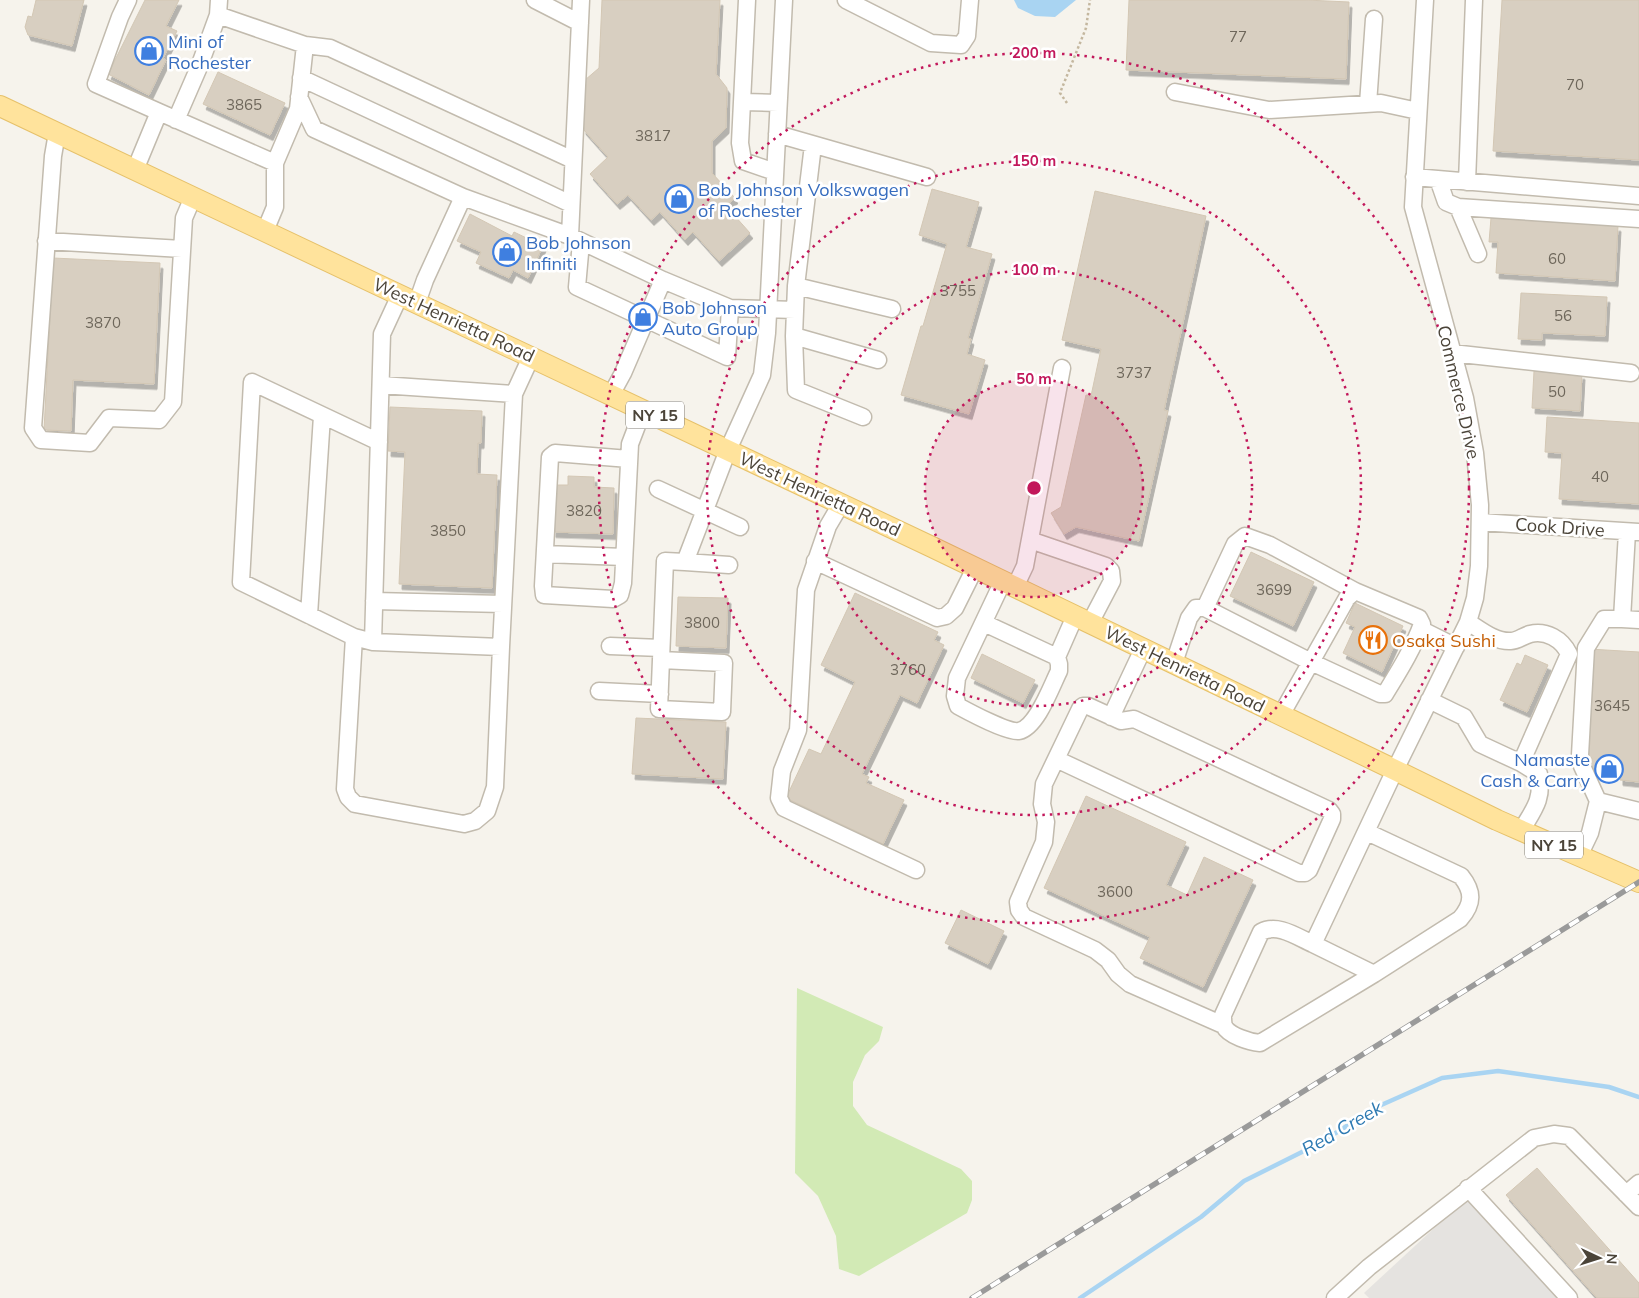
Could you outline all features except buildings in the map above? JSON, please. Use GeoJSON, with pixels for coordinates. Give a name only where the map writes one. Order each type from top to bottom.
{"type":"FeatureCollection","features":[{"type":"Feature","properties":{"kind":"main road","name":"West Henrietta Road"},"geometry":{"type":"LineString","coordinates":[[0,106],[728,450],[1521,831],[1639,882]]}},
{"type":"Feature","properties":{"kind":"street"},"geometry":{"type":"LineString","coordinates":[[128,0],[96,84],[275,163]]}},
{"type":"Feature","properties":{"kind":"street"},"geometry":{"type":"LineString","coordinates":[[535,0],[580,23]]}},
{"type":"Feature","properties":{"kind":"street"},"geometry":{"type":"LineString","coordinates":[[582,0],[571,204],[577,287],[727,357],[730,308]]}},
{"type":"Feature","properties":{"kind":"street"},"geometry":{"type":"LineString","coordinates":[[746,0],[740,143],[743,161],[775,172]]}},
{"type":"Feature","properties":{"kind":"street"},"geometry":{"type":"LineString","coordinates":[[685,562],[728,450],[762,374],[768,310],[784,0]]}},
{"type":"Feature","properties":{"kind":"street"},"geometry":{"type":"LineString","coordinates":[[846,0],[931,43],[961,45],[967,36],[970,0]]}},
{"type":"Feature","properties":{"kind":"street","name":"Commerce Drive"},"geometry":{"type":"LineString","coordinates":[[1313,944],[1395,770],[1468,622],[1476,590],[1479,566],[1480,522],[1475,453],[1464,398],[1413,207],[1425,0]]}},
{"type":"Feature","properties":{"kind":"street"},"geometry":{"type":"LineString","coordinates":[[1467,182],[1474,0]]}},
{"type":"Feature","properties":{"kind":"street"},"geometry":{"type":"LineString","coordinates":[[176,120],[199,67],[219,7],[305,46],[330,48],[573,160]]}},
{"type":"Feature","properties":{"kind":"street"},"geometry":{"type":"LineString","coordinates":[[1368,104],[1374,19]]}},
{"type":"Feature","properties":{"kind":"street"},"geometry":{"type":"LineString","coordinates":[[265,231],[274,207],[275,163],[298,109],[305,46]]}},
{"type":"Feature","properties":{"kind":"street"},"geometry":{"type":"LineString","coordinates":[[302,78],[571,204]]}},
{"type":"Feature","properties":{"kind":"street"},"geometry":{"type":"LineString","coordinates":[[1175,92],[1269,110],[1381,103],[1418,111]]}},
{"type":"Feature","properties":{"kind":"street"},"geometry":{"type":"LineString","coordinates":[[299,97],[314,129],[463,196],[575,239],[663,280],[730,308],[795,310]]}},
{"type":"Feature","properties":{"kind":"street"},"geometry":{"type":"LineString","coordinates":[[742,102],[778,103]]}},
{"type":"Feature","properties":{"kind":"street"},"geometry":{"type":"LineString","coordinates":[[135,170],[158,112]]}},
{"type":"Feature","properties":{"kind":"street"},"geometry":{"type":"LineString","coordinates":[[57,133],[53,156],[46,241],[33,428],[41,440],[90,443],[110,418],[158,420],[173,402],[184,218],[193,197]]}},
{"type":"Feature","properties":{"kind":"street"},"geometry":{"type":"LineString","coordinates":[[777,134],[927,177]]}},
{"type":"Feature","properties":{"kind":"street"},"geometry":{"type":"LineString","coordinates":[[813,145],[796,286],[794,336],[796,390],[863,417]]}},
{"type":"Feature","properties":{"kind":"street"},"geometry":{"type":"LineString","coordinates":[[1414,177],[1639,196]]}},
{"type":"Feature","properties":{"kind":"street"},"geometry":{"type":"LineString","coordinates":[[1438,179],[1446,202],[1458,207],[1639,219]]}},
{"type":"Feature","properties":{"kind":"street"},"geometry":{"type":"LineString","coordinates":[[373,642],[382,334],[425,280],[463,196]]}},
{"type":"Feature","properties":{"kind":"street"},"geometry":{"type":"LineString","coordinates":[[1458,207],[1478,254]]}},
{"type":"Feature","properties":{"kind":"street"},"geometry":{"type":"LineString","coordinates":[[46,241],[182,249]]}},
{"type":"Feature","properties":{"kind":"street"},"geometry":{"type":"LineString","coordinates":[[611,395],[623,373],[663,280]]}},
{"type":"Feature","properties":{"kind":"street"},"geometry":{"type":"LineString","coordinates":[[796,286],[892,309]]}},
{"type":"Feature","properties":{"kind":"street"},"geometry":{"type":"LineString","coordinates":[[794,336],[878,360]]}},
{"type":"Feature","properties":{"kind":"street"},"geometry":{"type":"LineString","coordinates":[[1452,353],[1631,373]]}},
{"type":"Feature","properties":{"kind":"street"},"geometry":{"type":"LineString","coordinates":[[354,637],[345,789],[348,797],[355,804],[464,824],[475,821],[487,812],[495,787],[514,394],[531,357]]}},
{"type":"Feature","properties":{"kind":"street"},"geometry":{"type":"LineString","coordinates":[[984,623],[1057,657],[1058,671],[1041,709],[1030,725],[1020,731],[1011,731],[972,714],[958,706],[955,696],[958,678],[984,623],[1009,584],[1025,566],[1062,368]]}},
{"type":"Feature","properties":{"kind":"street"},"geometry":{"type":"LineString","coordinates":[[379,442],[252,382],[241,582],[354,637],[373,642],[501,647]]}},
{"type":"Feature","properties":{"kind":"street"},"geometry":{"type":"LineString","coordinates":[[381,385],[514,394]]}},
{"type":"Feature","properties":{"kind":"street"},"geometry":{"type":"LineString","coordinates":[[628,459],[555,453],[550,457],[544,595],[613,599],[620,595],[623,583],[628,459],[630,444],[643,410]]}},
{"type":"Feature","properties":{"kind":"street"},"geometry":{"type":"LineString","coordinates":[[309,615],[322,416]]}},
{"type":"Feature","properties":{"kind":"street"},"geometry":{"type":"LineString","coordinates":[[658,489],[740,527]]}},
{"type":"Feature","properties":{"kind":"street"},"geometry":{"type":"LineString","coordinates":[[841,504],[828,526],[806,590],[798,730],[782,771],[779,798],[784,808],[916,870]]}},
{"type":"Feature","properties":{"kind":"street","name":"Cook Drive"},"geometry":{"type":"LineString","coordinates":[[1480,522],[1633,532]]}},
{"type":"Feature","properties":{"kind":"street"},"geometry":{"type":"LineString","coordinates":[[1622,619],[1633,532]]}},
{"type":"Feature","properties":{"kind":"street"},"geometry":{"type":"LineString","coordinates":[[1174,663],[1189,618],[1196,608],[1205,608],[1311,662],[1380,694],[1385,694],[1408,655],[1422,624],[1419,618],[1355,591],[1270,545],[1245,536],[1235,544],[1205,608]]}},
{"type":"Feature","properties":{"kind":"street"},"geometry":{"type":"LineString","coordinates":[[1030,540],[1106,566],[1111,571],[1112,581],[1082,619],[1057,657]]}},
{"type":"Feature","properties":{"kind":"street"},"geometry":{"type":"LineString","coordinates":[[545,554],[624,557]]}},
{"type":"Feature","properties":{"kind":"street"},"geometry":{"type":"LineString","coordinates":[[610,646],[661,654],[724,663],[722,712],[659,709],[661,654],[665,561],[728,565]]}},
{"type":"Feature","properties":{"kind":"street"},"geometry":{"type":"LineString","coordinates":[[815,561],[937,618],[946,616],[955,608],[975,568]]}},
{"type":"Feature","properties":{"kind":"street"},"geometry":{"type":"LineString","coordinates":[[1281,715],[1347,598],[1355,591]]}},
{"type":"Feature","properties":{"kind":"street"},"geometry":{"type":"LineString","coordinates":[[374,601],[504,604]]}},
{"type":"Feature","properties":{"kind":"street"},"geometry":{"type":"LineString","coordinates":[[1579,856],[1590,833],[1598,801],[1582,766],[1580,755],[1586,648],[1604,619],[1639,620]]}},
{"type":"Feature","properties":{"kind":"street"},"geometry":{"type":"LineString","coordinates":[[1468,622],[1495,638],[1512,642],[1529,634],[1542,633],[1555,638],[1564,645],[1568,654],[1521,764]]}},
{"type":"Feature","properties":{"kind":"street"},"geometry":{"type":"LineString","coordinates":[[1420,630],[1456,647]]}},
{"type":"Feature","properties":{"kind":"street"},"geometry":{"type":"LineString","coordinates":[[1111,717],[1143,648]]}},
{"type":"Feature","properties":{"kind":"street"},"geometry":{"type":"LineString","coordinates":[[599,691],[660,694]]}},
{"type":"Feature","properties":{"kind":"street"},"geometry":{"type":"LineString","coordinates":[[1429,700],[1464,717],[1480,744],[1539,774],[1541,789],[1536,807],[1521,831]]}},
{"type":"Feature","properties":{"kind":"street"},"geometry":{"type":"LineString","coordinates":[[1056,759],[1299,873],[1309,870],[1332,819],[1332,814],[1329,810],[1134,719],[1121,721],[1088,706],[1083,706],[1080,709],[1056,759],[1044,784],[1042,804],[1046,822],[1044,842],[1018,902],[1018,910],[1024,916],[1095,950],[1108,960],[1118,974],[1130,984],[1223,1025],[1228,1032],[1253,1043],[1260,1043],[1374,974],[1460,919],[1467,911],[1470,887],[1461,876],[1366,832]]}},
{"type":"Feature","properties":{"kind":"street"},"geometry":{"type":"LineString","coordinates":[[1598,801],[1639,811]]}},
{"type":"Feature","properties":{"kind":"street"},"geometry":{"type":"LineString","coordinates":[[1223,1025],[1223,1014],[1261,932],[1268,929],[1277,928],[1374,974]]}},
{"type":"Feature","properties":{"kind":"street"},"geometry":{"type":"LineString","coordinates":[[1335,1298],[1369,1267],[1534,1138],[1554,1134],[1569,1136],[1639,1207]]}},
{"type":"Feature","properties":{"kind":"street"},"geometry":{"type":"LineString","coordinates":[[1626,1194],[1639,1183]]}},
{"type":"Feature","properties":{"kind":"street"},"geometry":{"type":"LineString","coordinates":[[1468,1188],[1568,1298]]}},
{"type":"Feature","properties":{"kind":"path"},"geometry":{"type":"LineString","coordinates":[[1068,103],[1060,93],[1086,28],[1090,0]]}},
{"type":"Feature","properties":{"kind":"green space"},"geometry":{"type":"Polygon","coordinates":[[[797,988],[883,1027],[879,1041],[865,1055],[853,1082],[853,1106],[867,1125],[961,1169],[972,1181],[972,1200],[967,1213],[859,1276],[839,1269],[836,1236],[818,1196],[795,1173],[797,988]]]}},
{"type":"Feature","properties":{"kind":"shaded area"},"geometry":{"type":"Polygon","coordinates":[[[1469,1196],[1568,1298],[1369,1298],[1364,1293],[1469,1196]]]}},
{"type":"Feature","properties":{"kind":"water"},"geometry":{"type":"Polygon","coordinates":[[[1014,0],[1076,0],[1055,17],[1035,16],[1018,8],[1014,0]]]}},
{"type":"Feature","properties":{"kind":"waterway","name":"Red Creek"},"geometry":{"type":"LineString","coordinates":[[1080,1298],[1201,1217],[1244,1181],[1318,1144],[1379,1106],[1442,1078],[1498,1071],[1609,1087],[1639,1097]]}},
{"type":"Feature","properties":{"kind":"railway"},"geometry":{"type":"LineString","coordinates":[[972,1298],[1639,882]]}},
{"type":"Feature","properties":{"kind":"place","name":"Mini of Rochester"},"geometry":{"type":"Point","coordinates":[149,51]}},
{"type":"Feature","properties":{"kind":"place","name":"Bob Johnson Volkswagen of Rochester"},"geometry":{"type":"Point","coordinates":[679,199]}},
{"type":"Feature","properties":{"kind":"place","name":"Bob Johnson Infiniti"},"geometry":{"type":"Point","coordinates":[507,252]}},
{"type":"Feature","properties":{"kind":"place","name":"Bob Johnson Auto Group"},"geometry":{"type":"Point","coordinates":[643,317]}},
{"type":"Feature","properties":{"kind":"place","name":"Osaka Sushi"},"geometry":{"type":"Point","coordinates":[1373,640]}},
{"type":"Feature","properties":{"kind":"place","name":"Namaste Cash & Carry"},"geometry":{"type":"Point","coordinates":[1609,769]}}]}
